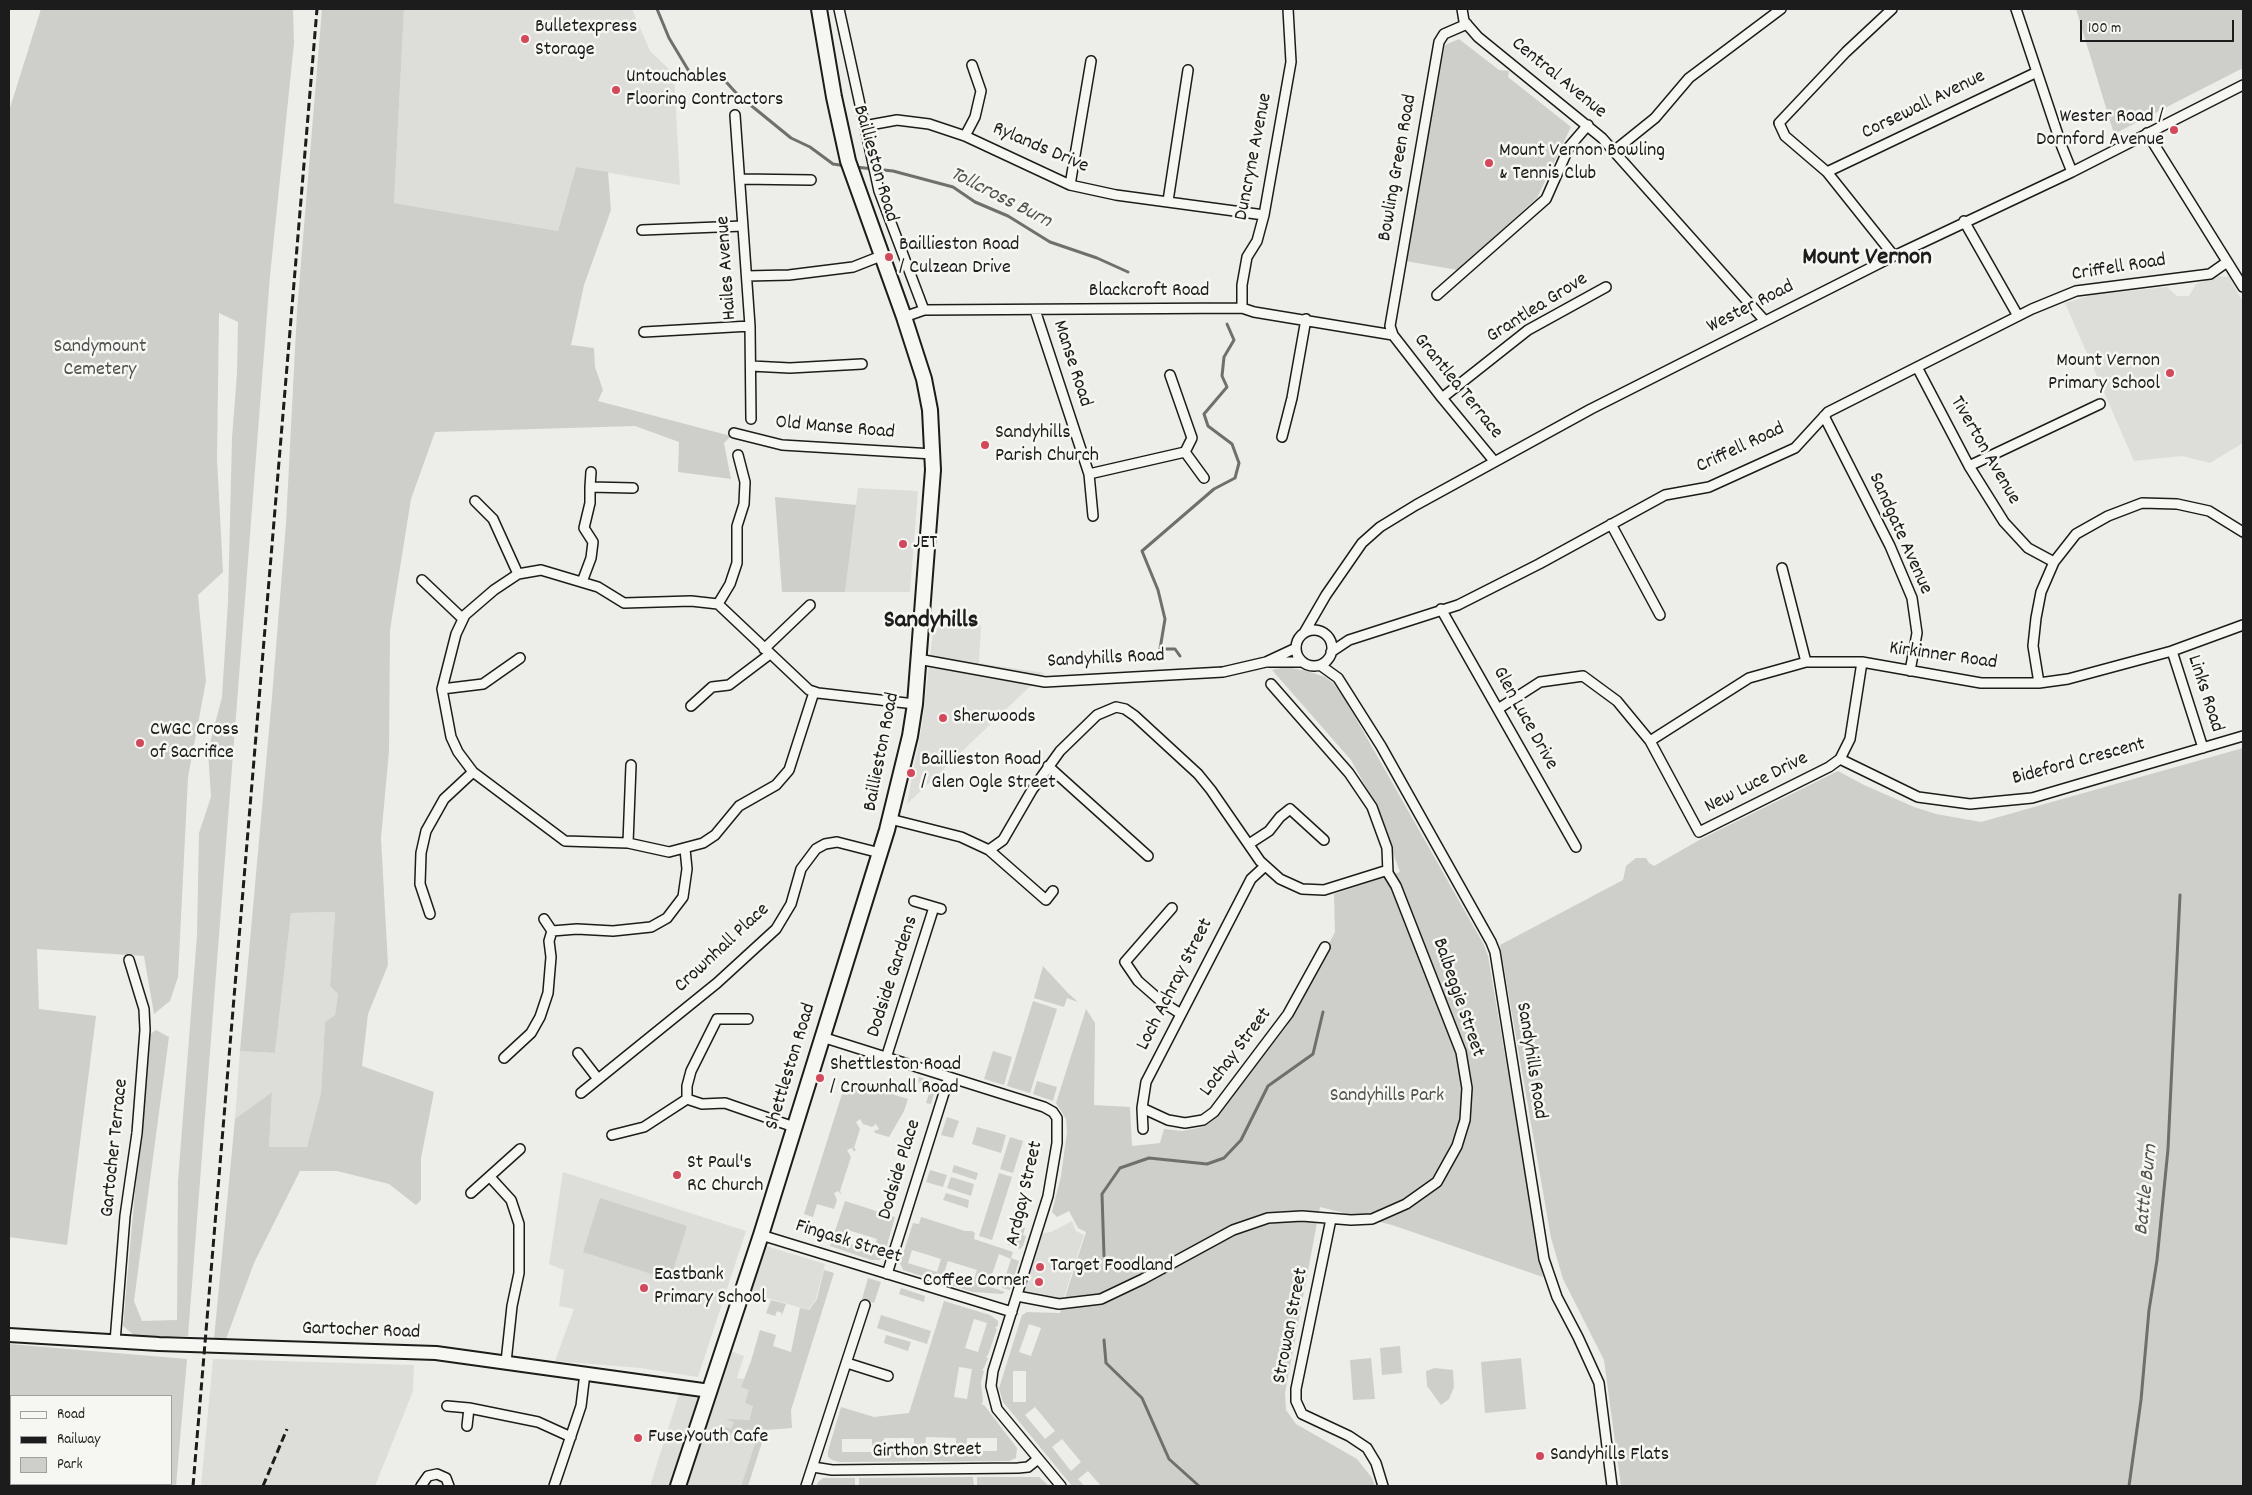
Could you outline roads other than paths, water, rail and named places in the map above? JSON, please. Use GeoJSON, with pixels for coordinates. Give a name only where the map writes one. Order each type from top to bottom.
{"type":"FeatureCollection","features":[{"type":"Feature","properties":{"kind":"main road","name":"Baillieston Road"},"geometry":{"type":"LineString","coordinates":[[819,9],[834,97],[850,167],[904,316],[928,395],[933,454],[915,704],[910,736],[889,824]]}},
{"type":"Feature","properties":{"kind":"main road","name":"Shettleston Road"},"geometry":{"type":"LineString","coordinates":[[678,1486],[761,1235],[889,824]]}},
{"type":"Feature","properties":{"kind":"main road","name":"Gartocher Road"},"geometry":{"type":"LineString","coordinates":[[9,1335],[115,1342],[436,1353],[710,1391]]}},
{"type":"Feature","properties":{"kind":"street"},"geometry":{"type":"LineString","coordinates":[[840,9],[875,175],[924,310]]}},
{"type":"Feature","properties":{"kind":"street","name":"Duncryne Avenue"},"geometry":{"type":"LineString","coordinates":[[1242,308],[1242,284],[1247,257],[1257,241],[1264,215],[1291,62],[1288,9]]}},
{"type":"Feature","properties":{"kind":"street"},"geometry":{"type":"LineString","coordinates":[[1462,9],[1467,24]]}},
{"type":"Feature","properties":{"kind":"street"},"geometry":{"type":"LineString","coordinates":[[1614,150],[1656,118],[1689,78],[1781,9]]}},
{"type":"Feature","properties":{"kind":"street"},"geometry":{"type":"LineString","coordinates":[[1892,9],[1846,52],[1779,123],[1785,136],[1827,172],[1894,256]]}},
{"type":"Feature","properties":{"kind":"street"},"geometry":{"type":"LineString","coordinates":[[2016,9],[2072,172]]}},
{"type":"Feature","properties":{"kind":"street","name":"Central Avenue"},"geometry":{"type":"LineString","coordinates":[[1467,24],[1478,37],[1588,125],[1614,150],[1765,320]]}},
{"type":"Feature","properties":{"kind":"street","name":"Bowling Green Road"},"geometry":{"type":"LineString","coordinates":[[1393,334],[1390,320],[1438,46],[1443,35],[1467,24]]}},
{"type":"Feature","properties":{"kind":"street"},"geometry":{"type":"LineString","coordinates":[[1070,185],[1091,61]]}},
{"type":"Feature","properties":{"kind":"street"},"geometry":{"type":"LineString","coordinates":[[965,136],[975,117],[981,91],[972,65]]}},
{"type":"Feature","properties":{"kind":"street"},"geometry":{"type":"LineString","coordinates":[[1168,201],[1188,70]]}},
{"type":"Feature","properties":{"kind":"street","name":"Corsewall Avenue"},"geometry":{"type":"LineString","coordinates":[[1827,172],[2037,72]]}},
{"type":"Feature","properties":{"kind":"street","name":"Wester Road"},"geometry":{"type":"LineString","coordinates":[[1304,633],[1326,595],[1358,549],[1374,532],[1494,461],[1765,320],[1964,221],[2072,172],[2243,84]]}},
{"type":"Feature","properties":{"kind":"street","name":"Hailes Avenue"},"geometry":{"type":"LineString","coordinates":[[734,115],[744,226],[750,326],[750,419]]}},
{"type":"Feature","properties":{"kind":"street","name":"Rylands Drive"},"geometry":{"type":"LineString","coordinates":[[864,126],[897,120],[929,124],[965,136],[1070,185],[1116,194],[1264,215]]}},
{"type":"Feature","properties":{"kind":"street"},"geometry":{"type":"LineString","coordinates":[[1438,295],[1546,199],[1569,147],[1588,125]]}},
{"type":"Feature","properties":{"kind":"street"},"geometry":{"type":"LineString","coordinates":[[2147,133],[2243,287]]}},
{"type":"Feature","properties":{"kind":"street"},"geometry":{"type":"LineString","coordinates":[[740,180],[811,180]]}},
{"type":"Feature","properties":{"kind":"street"},"geometry":{"type":"LineString","coordinates":[[1964,221],[2018,316]]}},
{"type":"Feature","properties":{"kind":"street"},"geometry":{"type":"LineString","coordinates":[[642,230],[744,226]]}},
{"type":"Feature","properties":{"kind":"street"},"geometry":{"type":"LineString","coordinates":[[747,276],[789,275],[853,267],[881,256]]}},
{"type":"Feature","properties":{"kind":"street","name":"Criffell Road"},"geometry":{"type":"LineString","coordinates":[[1330,655],[1348,640],[1458,605],[1665,495],[1709,487],[1795,448],[1828,412],[2018,316],[2076,291],[2210,274],[2227,262]]}},
{"type":"Feature","properties":{"kind":"street","name":"Grantlea Grove"},"geometry":{"type":"LineString","coordinates":[[1442,398],[1528,330],[1606,287]]}},
{"type":"Feature","properties":{"kind":"street","name":"Blackcroft Road"},"geometry":{"type":"LineString","coordinates":[[904,316],[924,310],[1242,308],[1254,312],[1393,334]]}},
{"type":"Feature","properties":{"kind":"street","name":"Manse Road"},"geometry":{"type":"LineString","coordinates":[[1035,310],[1089,474],[1093,516]]}},
{"type":"Feature","properties":{"kind":"street"},"geometry":{"type":"LineString","coordinates":[[1282,438],[1292,398],[1306,320]]}},
{"type":"Feature","properties":{"kind":"street"},"geometry":{"type":"LineString","coordinates":[[644,332],[750,326]]}},
{"type":"Feature","properties":{"kind":"street","name":"Grantlea Terrace"},"geometry":{"type":"LineString","coordinates":[[1393,334],[1494,461]]}},
{"type":"Feature","properties":{"kind":"street"},"geometry":{"type":"LineString","coordinates":[[751,366],[790,368],[862,364]]}},
{"type":"Feature","properties":{"kind":"street","name":"Tiverton Avenue"},"geometry":{"type":"LineString","coordinates":[[1917,367],[1970,466],[2004,522],[2028,548],[2054,562]]}},
{"type":"Feature","properties":{"kind":"street"},"geometry":{"type":"LineString","coordinates":[[1170,375],[1192,438],[1185,452]]}},
{"type":"Feature","properties":{"kind":"street"},"geometry":{"type":"LineString","coordinates":[[1970,466],[2100,404]]}},
{"type":"Feature","properties":{"kind":"street","name":"Sandgate Avenue"},"geometry":{"type":"LineString","coordinates":[[1824,416],[1890,546],[1912,598],[1917,633],[1910,671]]}},
{"type":"Feature","properties":{"kind":"street","name":"Old Manse Road"},"geometry":{"type":"LineString","coordinates":[[734,432],[782,445],[933,454]]}},
{"type":"Feature","properties":{"kind":"street"},"geometry":{"type":"LineString","coordinates":[[1089,474],[1185,452]]}},
{"type":"Feature","properties":{"kind":"street"},"geometry":{"type":"LineString","coordinates":[[1185,452],[1204,478]]}},
{"type":"Feature","properties":{"kind":"street"},"geometry":{"type":"LineString","coordinates":[[718,604],[730,584],[737,563],[737,526],[744,504],[745,482],[738,455]]}},
{"type":"Feature","properties":{"kind":"street"},"geometry":{"type":"LineString","coordinates":[[582,582],[591,558],[593,542],[584,528],[590,503],[591,472]]}},
{"type":"Feature","properties":{"kind":"street"},"geometry":{"type":"LineString","coordinates":[[590,487],[633,488]]}},
{"type":"Feature","properties":{"kind":"street"},"geometry":{"type":"LineString","coordinates":[[475,501],[493,519],[518,574]]}},
{"type":"Feature","properties":{"kind":"street"},"geometry":{"type":"LineString","coordinates":[[2039,683],[2033,646],[2041,592],[2054,562],[2076,534],[2108,516],[2142,503],[2177,504],[2209,511],[2243,532]]}},
{"type":"Feature","properties":{"kind":"street"},"geometry":{"type":"LineString","coordinates":[[1610,524],[1660,615]]}},
{"type":"Feature","properties":{"kind":"street"},"geometry":{"type":"LineString","coordinates":[[1782,568],[1806,662]]}},
{"type":"Feature","properties":{"kind":"street"},"geometry":{"type":"LineString","coordinates":[[814,692],[789,770],[776,785],[740,806],[715,835],[703,843],[669,852],[628,843],[565,841],[473,772],[458,752],[451,737],[442,690],[456,634],[465,615],[494,590],[518,574],[541,570],[598,587],[624,603],[691,601],[718,604],[809,690],[915,704]]}},
{"type":"Feature","properties":{"kind":"street"},"geometry":{"type":"LineString","coordinates":[[422,580],[463,620]]}},
{"type":"Feature","properties":{"kind":"street"},"geometry":{"type":"LineString","coordinates":[[691,706],[712,687],[729,685],[767,651],[810,605]]}},
{"type":"Feature","properties":{"kind":"street","name":"Glen Luce Drive"},"geometry":{"type":"LineString","coordinates":[[1441,609],[1576,847]]}},
{"type":"Feature","properties":{"kind":"street"},"geometry":{"type":"LineString","coordinates":[[1314,615],[1316,631]]}},
{"type":"Feature","properties":{"kind":"street","name":"Kirkinner Road"},"geometry":{"type":"LineString","coordinates":[[1650,741],[1749,678],[1806,662],[1862,662],[1981,683],[2039,683],[2068,679],[2172,651],[2243,625]]}},
{"type":"Feature","properties":{"kind":"street"},"geometry":{"type":"LineString","coordinates":[[1301,662],[1296,648],[1297,642],[1304,633],[1316,631],[1328,638]]}},
{"type":"Feature","properties":{"kind":"street","name":"Criffell Road"},"geometry":{"type":"LineString","coordinates":[[1328,638],[1348,640]]}},
{"type":"Feature","properties":{"kind":"street","name":"Sandyhills Road"},"geometry":{"type":"LineString","coordinates":[[1328,638],[1332,672]]}},
{"type":"Feature","properties":{"kind":"street","name":"Sandyhills Road"},"geometry":{"type":"LineString","coordinates":[[918,659],[1045,682],[1223,672],[1266,662],[1296,648]]}},
{"type":"Feature","properties":{"kind":"street","name":"Links Road"},"geometry":{"type":"LineString","coordinates":[[2172,651],[2203,748]]}},
{"type":"Feature","properties":{"kind":"street"},"geometry":{"type":"LineString","coordinates":[[1320,666],[1330,655]]}},
{"type":"Feature","properties":{"kind":"street"},"geometry":{"type":"LineString","coordinates":[[442,690],[484,684],[520,658]]}},
{"type":"Feature","properties":{"kind":"street","name":"Sandyhills Road"},"geometry":{"type":"LineString","coordinates":[[1266,662],[1301,662],[1310,666],[1320,666],[1332,672],[1338,678],[1381,746],[1491,942],[1495,952],[1544,1259],[1557,1296],[1599,1383],[1612,1486]]}},
{"type":"Feature","properties":{"kind":"street","name":"New Luce Drive"},"geometry":{"type":"LineString","coordinates":[[1498,709],[1540,682],[1583,676],[1617,701],[1650,741],[1699,832],[1820,772],[1840,758],[1850,739],[1862,662]]}},
{"type":"Feature","properties":{"kind":"street","name":"Balbeggie Street"},"geometry":{"type":"LineString","coordinates":[[1017,1296],[1059,1304],[1101,1299],[1143,1279],[1223,1235],[1250,1224],[1285,1216],[1372,1219],[1414,1199],[1437,1182],[1457,1146],[1465,1120],[1467,1088],[1461,1052],[1388,870],[1387,848],[1372,807],[1349,773],[1271,684]]}},
{"type":"Feature","properties":{"kind":"street"},"geometry":{"type":"LineString","coordinates":[[989,850],[1003,840],[1048,766],[1097,715],[1116,707],[1125,709],[1135,716],[1198,774],[1264,867],[1292,885],[1318,891],[1330,890],[1388,870]]}},
{"type":"Feature","properties":{"kind":"street","name":"Bideford Crescent"},"geometry":{"type":"LineString","coordinates":[[1840,758],[1918,797],[1970,804],[2032,798],[2243,736]]}},
{"type":"Feature","properties":{"kind":"street"},"geometry":{"type":"LineString","coordinates":[[628,843],[631,765]]}},
{"type":"Feature","properties":{"kind":"street"},"geometry":{"type":"LineString","coordinates":[[1048,766],[1148,856]]}},
{"type":"Feature","properties":{"kind":"street"},"geometry":{"type":"LineString","coordinates":[[430,914],[420,884],[421,853],[426,831],[444,800],[473,772]]}},
{"type":"Feature","properties":{"kind":"street"},"geometry":{"type":"LineString","coordinates":[[1249,844],[1269,831],[1280,817],[1290,809],[1324,840]]}},
{"type":"Feature","properties":{"kind":"street"},"geometry":{"type":"LineString","coordinates":[[889,824],[961,836],[989,850],[1046,900],[1053,891]]}},
{"type":"Feature","properties":{"kind":"street","name":"Crownhall Place"},"geometry":{"type":"LineString","coordinates":[[580,1093],[718,983],[776,929],[792,904],[801,869],[816,849],[825,844],[837,842],[880,853]]}},
{"type":"Feature","properties":{"kind":"street"},"geometry":{"type":"LineString","coordinates":[[552,931],[577,929],[613,931],[651,927],[667,918],[683,897],[687,870],[685,849]]}},
{"type":"Feature","properties":{"kind":"street","name":"Loch Achray Street"},"geometry":{"type":"LineString","coordinates":[[1143,1129],[1142,1108],[1146,1082],[1251,880],[1264,867]]}},
{"type":"Feature","properties":{"kind":"street","name":"Dodside Gardens"},"geometry":{"type":"LineString","coordinates":[[886,1058],[938,908],[914,900]]}},
{"type":"Feature","properties":{"kind":"street"},"geometry":{"type":"LineString","coordinates":[[1172,908],[1125,962],[1138,981],[1162,1002],[1181,1014]]}},
{"type":"Feature","properties":{"kind":"street"},"geometry":{"type":"LineString","coordinates":[[544,919],[552,931]]}},
{"type":"Feature","properties":{"kind":"street"},"geometry":{"type":"LineString","coordinates":[[504,1058],[530,1033],[540,1017],[548,993],[551,957],[549,941],[552,931]]}},
{"type":"Feature","properties":{"kind":"street","name":"Lochay Street"},"geometry":{"type":"LineString","coordinates":[[1142,1108],[1168,1120],[1186,1123],[1204,1120],[1214,1112],[1288,1014],[1325,947]]}},
{"type":"Feature","properties":{"kind":"street","name":"Gartocher Terrace"},"geometry":{"type":"LineString","coordinates":[[115,1342],[125,1216],[137,1134],[145,1030],[144,1009],[129,960]]}},
{"type":"Feature","properties":{"kind":"street"},"geometry":{"type":"LineString","coordinates":[[687,1099],[687,1086],[691,1071],[717,1019],[748,1019]]}},
{"type":"Feature","properties":{"kind":"street","name":"Ardgay Street"},"geometry":{"type":"LineString","coordinates":[[822,1037],[1048,1108],[1054,1113],[1058,1121],[1057,1145],[1050,1188],[992,1374],[991,1392],[998,1411],[1061,1486]]}},
{"type":"Feature","properties":{"kind":"street"},"geometry":{"type":"LineString","coordinates":[[578,1053],[598,1079]]}},
{"type":"Feature","properties":{"kind":"street","name":"Dodside Place"},"geometry":{"type":"LineString","coordinates":[[887,1274],[949,1077]]}},
{"type":"Feature","properties":{"kind":"street"},"geometry":{"type":"LineString","coordinates":[[687,1099],[702,1104],[726,1103],[794,1127]]}},
{"type":"Feature","properties":{"kind":"street"},"geometry":{"type":"LineString","coordinates":[[612,1136],[644,1127],[687,1099]]}},
{"type":"Feature","properties":{"kind":"street"},"geometry":{"type":"LineString","coordinates":[[471,1193],[520,1149]]}},
{"type":"Feature","properties":{"kind":"street"},"geometry":{"type":"LineString","coordinates":[[490,1177],[511,1200],[519,1224],[519,1273],[512,1306],[506,1362]]}},
{"type":"Feature","properties":{"kind":"street","name":"Strowan Street"},"geometry":{"type":"LineString","coordinates":[[1331,1219],[1296,1389],[1296,1401],[1302,1414],[1349,1436],[1367,1448],[1376,1463],[1383,1486]]}},
{"type":"Feature","properties":{"kind":"street","name":"Fingask Street"},"geometry":{"type":"LineString","coordinates":[[761,1235],[1012,1312]]}},
{"type":"Feature","properties":{"kind":"street"},"geometry":{"type":"LineString","coordinates":[[806,1486],[865,1305]]}},
{"type":"Feature","properties":{"kind":"street"},"geometry":{"type":"LineString","coordinates":[[847,1363],[888,1376]]}},
{"type":"Feature","properties":{"kind":"street"},"geometry":{"type":"LineString","coordinates":[[554,1486],[581,1406],[585,1373]]}},
{"type":"Feature","properties":{"kind":"street"},"geometry":{"type":"LineString","coordinates":[[448,1406],[469,1408],[538,1422],[571,1437]]}},
{"type":"Feature","properties":{"kind":"street"},"geometry":{"type":"LineString","coordinates":[[466,1426],[469,1408]]}},
{"type":"Feature","properties":{"kind":"street","name":"Girthon Street"},"geometry":{"type":"LineString","coordinates":[[813,1467],[829,1470],[1018,1468],[1028,1467],[1038,1459]]}},
{"type":"Feature","properties":{"kind":"street"},"geometry":{"type":"LineString","coordinates":[[421,1486],[428,1476],[437,1474],[446,1478],[449,1486]]}},
{"type":"Feature","properties":{"kind":"waterway","name":"Tollcross Burn"},"geometry":{"type":"LineString","coordinates":[[657,9],[669,38],[690,73],[719,74],[737,94],[791,138],[810,147],[833,164],[846,166]]}},
{"type":"Feature","properties":{"kind":"waterway","name":"Tollcross Burn"},"geometry":{"type":"LineString","coordinates":[[855,167],[893,171],[953,187],[975,202],[1008,216],[1050,242],[1097,258],[1128,272]]}},
{"type":"Feature","properties":{"kind":"waterway","name":"Tollcross Burn"},"geometry":{"type":"LineString","coordinates":[[1180,656],[1175,649],[1160,649],[1165,619],[1158,590],[1142,551],[1214,489],[1235,478],[1239,463],[1232,444],[1208,426],[1204,414],[1227,387],[1222,376],[1224,357],[1234,340],[1227,324]]}},
{"type":"Feature","properties":{"kind":"waterway","name":"Battle Burn"},"geometry":{"type":"LineString","coordinates":[[2129,1486],[2141,1400],[2149,1310],[2157,1260],[2168,1149],[2180,895]]}},
{"type":"Feature","properties":{"kind":"waterway","name":"Tollcross Burn"},"geometry":{"type":"LineString","coordinates":[[1104,1256],[1102,1194],[1120,1168],[1149,1158],[1207,1164],[1224,1158],[1241,1140],[1268,1086],[1313,1054],[1323,1012]]}},
{"type":"Feature","properties":{"kind":"waterway","name":"Tollcross Burn"},"geometry":{"type":"LineString","coordinates":[[1104,1340],[1106,1363],[1142,1398],[1169,1459],[1199,1486]]}},
{"type":"Feature","properties":{"kind":"railway"},"geometry":{"type":"LineString","coordinates":[[193,1486],[317,9]]}},
{"type":"Feature","properties":{"kind":"railway"},"geometry":{"type":"LineString","coordinates":[[263,1486],[287,1429]]}},
{"type":"Feature","properties":{"kind":"place","name":"Bulletexpress Storage"},"geometry":{"type":"Point","coordinates":[525,39]}},
{"type":"Feature","properties":{"kind":"place","name":"Untouchables Flooring Contractors"},"geometry":{"type":"Point","coordinates":[616,90]}},
{"type":"Feature","properties":{"kind":"place","name":"Wester Road / Dornford Avenue"},"geometry":{"type":"Point","coordinates":[2174,130]}},
{"type":"Feature","properties":{"kind":"place","name":"Mount Vernon Bowling & Tennis Club"},"geometry":{"type":"Point","coordinates":[1489,163]}},
{"type":"Feature","properties":{"kind":"place","name":"Baillieston Road / Culzean Drive"},"geometry":{"type":"Point","coordinates":[889,257]}},
{"type":"Feature","properties":{"kind":"place","name":"Mount Vernon Primary School"},"geometry":{"type":"Point","coordinates":[2170,373]}},
{"type":"Feature","properties":{"kind":"place","name":"Sandyhills Parish Church"},"geometry":{"type":"Point","coordinates":[985,445]}},
{"type":"Feature","properties":{"kind":"place","name":"JET"},"geometry":{"type":"Point","coordinates":[903,544]}},
{"type":"Feature","properties":{"kind":"place","name":"Sherwoods"},"geometry":{"type":"Point","coordinates":[943,718]}},
{"type":"Feature","properties":{"kind":"place","name":"CWGC Cross of Sacrifice"},"geometry":{"type":"Point","coordinates":[140,743]}},
{"type":"Feature","properties":{"kind":"place","name":"Baillieston Road / Glen Ogle Street"},"geometry":{"type":"Point","coordinates":[911,773]}},
{"type":"Feature","properties":{"kind":"place","name":"Shettleston Road / Crownhall Road"},"geometry":{"type":"Point","coordinates":[820,1078]}},
{"type":"Feature","properties":{"kind":"place","name":"St Paul's RC Church"},"geometry":{"type":"Point","coordinates":[677,1175]}},
{"type":"Feature","properties":{"kind":"place","name":"Target Foodland"},"geometry":{"type":"Point","coordinates":[1040,1267]}},
{"type":"Feature","properties":{"kind":"place","name":"Coffee Corner"},"geometry":{"type":"Point","coordinates":[1039,1282]}},
{"type":"Feature","properties":{"kind":"place","name":"Eastbank Primary School"},"geometry":{"type":"Point","coordinates":[644,1288]}},
{"type":"Feature","properties":{"kind":"place","name":"Fuse Youth Cafe"},"geometry":{"type":"Point","coordinates":[638,1438]}},
{"type":"Feature","properties":{"kind":"place","name":"Sandyhills Flats"},"geometry":{"type":"Point","coordinates":[1540,1456]}},
{"type":"Feature","properties":{"kind":"district","name":"Mount Vernon"},"geometry":{"type":"Point","coordinates":[1867,260]}},
{"type":"Feature","properties":{"kind":"district","name":"Sandyhills"},"geometry":{"type":"Point","coordinates":[931,623]}},
{"type":"Feature","properties":{"kind":"park label","name":"Sandymount Cemetery"},"geometry":{"type":"Point","coordinates":[100,360]}},
{"type":"Feature","properties":{"kind":"park label","name":"Sandyhills Park"},"geometry":{"type":"Point","coordinates":[1387,1097]}}]}
